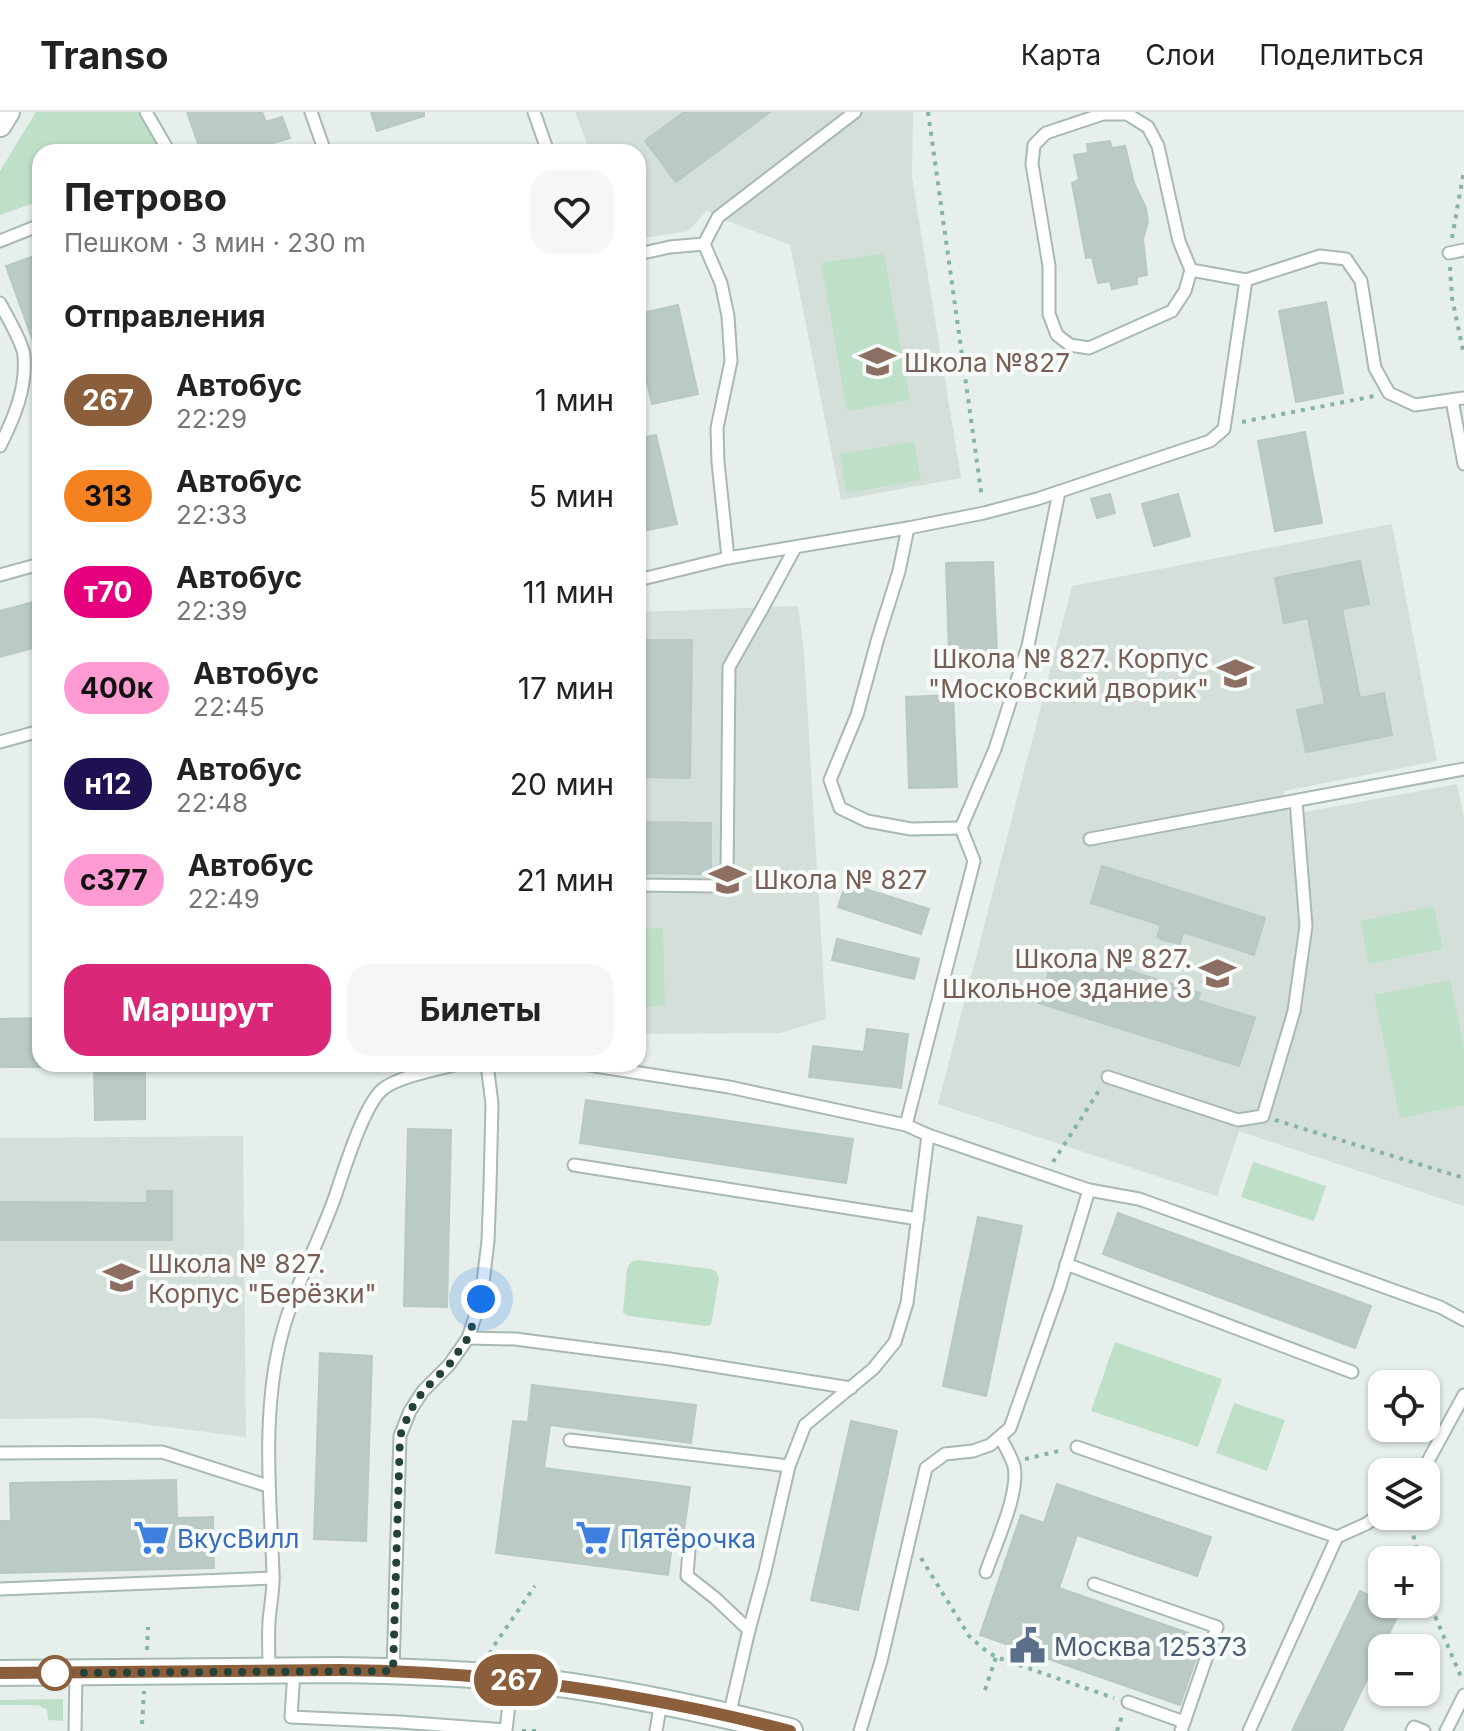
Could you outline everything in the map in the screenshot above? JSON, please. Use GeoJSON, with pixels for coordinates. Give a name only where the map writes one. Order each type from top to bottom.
{"type":"FeatureCollection","features":[{"type":"Feature","properties":{"kind":"main road"},"geometry":{"type":"LineString","coordinates":[[0,1673],[393,1671],[512,1679],[661,1701],[790,1731]]}},
{"type":"Feature","properties":{"kind":"street"},"geometry":{"type":"LineString","coordinates":[[0,125],[8,112]]}},
{"type":"Feature","properties":{"kind":"lane"},"geometry":{"type":"LineString","coordinates":[[146,112],[164,144]]}},
{"type":"Feature","properties":{"kind":"lane"},"geometry":{"type":"LineString","coordinates":[[311,112],[322,144]]}},
{"type":"Feature","properties":{"kind":"lane"},"geometry":{"type":"LineString","coordinates":[[534,112],[545,144]]}},
{"type":"Feature","properties":{"kind":"lane"},"geometry":{"type":"LineString","coordinates":[[704,244],[718,217],[855,112]]}},
{"type":"Feature","properties":{"kind":"lane"},"geometry":{"type":"LineString","coordinates":[[1103,114],[1127,114],[1148,127],[1158,146],[1179,241],[1191,270],[1185,291],[1172,311],[1089,348],[1070,345],[1057,335],[1049,314],[1049,266],[1032,164],[1034,145],[1046,133],[1103,114]]}},
{"type":"Feature","properties":{"kind":"lane"},"geometry":{"type":"LineString","coordinates":[[0,241],[32,228]]}},
{"type":"Feature","properties":{"kind":"lane"},"geometry":{"type":"LineString","coordinates":[[646,252],[704,244]]}},
{"type":"Feature","properties":{"kind":"lane"},"geometry":{"type":"LineString","coordinates":[[704,244],[721,283],[728,316],[731,361],[717,428],[728,558]]}},
{"type":"Feature","properties":{"kind":"lane"},"geometry":{"type":"LineString","coordinates":[[1449,253],[1464,250]]}},
{"type":"Feature","properties":{"kind":"lane"},"geometry":{"type":"LineString","coordinates":[[1191,270],[1246,280],[1320,256],[1346,259],[1361,281],[1375,368],[1389,393],[1415,405],[1458,399],[1464,464]]}},
{"type":"Feature","properties":{"kind":"lane"},"geometry":{"type":"LineString","coordinates":[[646,578],[728,558],[984,513],[1059,492],[1210,441],[1224,429],[1246,280]]}},
{"type":"Feature","properties":{"kind":"lane"},"geometry":{"type":"LineString","coordinates":[[0,303],[24,352],[23,388],[11,425],[0,446]]}},
{"type":"Feature","properties":{"kind":"lane"},"geometry":{"type":"LineString","coordinates":[[906,1125],[974,861],[961,828],[995,749],[1028,646],[1059,492]]}},
{"type":"Feature","properties":{"kind":"lane"},"geometry":{"type":"LineString","coordinates":[[908,528],[899,571],[857,715],[830,780],[840,808],[867,821],[911,829],[961,828]]}},
{"type":"Feature","properties":{"kind":"lane"},"geometry":{"type":"LineString","coordinates":[[646,885],[716,886],[727,876],[729,667],[795,548]]}},
{"type":"Feature","properties":{"kind":"lane"},"geometry":{"type":"LineString","coordinates":[[0,575],[32,566]]}},
{"type":"Feature","properties":{"kind":"lane"},"geometry":{"type":"LineString","coordinates":[[0,742],[32,733]]}},
{"type":"Feature","properties":{"kind":"lane"},"geometry":{"type":"LineString","coordinates":[[1090,839],[1464,769]]}},
{"type":"Feature","properties":{"kind":"lane"},"geometry":{"type":"LineString","coordinates":[[1108,1077],[1238,1120],[1263,1116],[1294,1011],[1306,926],[1296,801]]}},
{"type":"Feature","properties":{"kind":"lane"},"geometry":{"type":"LineString","coordinates":[[427,1072],[382,1089],[367,1112],[283,1330],[271,1400],[268,1486],[273,1578],[269,1626],[291,1717],[506,1730],[512,1679]]}},
{"type":"Feature","properties":{"kind":"lane"},"geometry":{"type":"LineString","coordinates":[[393,1671],[400,1436],[410,1411],[423,1391],[449,1365],[468,1338],[481,1299],[488,1241],[492,1104],[488,1072]]}},
{"type":"Feature","properties":{"kind":"lane"},"geometry":{"type":"LineString","coordinates":[[633,1072],[729,1087],[906,1125],[1089,1190],[1139,1199],[1440,1307],[1464,1320]]}},
{"type":"Feature","properties":{"kind":"lane"},"geometry":{"type":"LineString","coordinates":[[729,1716],[789,1466],[805,1425],[873,1369],[895,1342],[907,1303],[928,1135]]}},
{"type":"Feature","properties":{"kind":"lane"},"geometry":{"type":"LineString","coordinates":[[574,1165],[918,1219]]}},
{"type":"Feature","properties":{"kind":"lane"},"geometry":{"type":"LineString","coordinates":[[860,1731],[881,1661],[926,1468],[945,1454],[973,1451],[990,1445],[1010,1428],[1034,1364],[1089,1190]]}},
{"type":"Feature","properties":{"kind":"lane"},"geometry":{"type":"LineString","coordinates":[[1066,1264],[1352,1372]]}},
{"type":"Feature","properties":{"kind":"lane"},"geometry":{"type":"LineString","coordinates":[[468,1338],[515,1339],[670,1359],[851,1388]]}},
{"type":"Feature","properties":{"kind":"lane"},"geometry":{"type":"LineString","coordinates":[[1430,1458],[1464,1395]]}},
{"type":"Feature","properties":{"kind":"lane"},"geometry":{"type":"LineString","coordinates":[[986,1572],[1014,1489],[1013,1461],[1000,1437]]}},
{"type":"Feature","properties":{"kind":"lane"},"geometry":{"type":"LineString","coordinates":[[570,1440],[789,1466]]}},
{"type":"Feature","properties":{"kind":"lane"},"geometry":{"type":"LineString","coordinates":[[1077,1447],[1337,1537]]}},
{"type":"Feature","properties":{"kind":"lane"},"geometry":{"type":"LineString","coordinates":[[0,1453],[162,1452],[268,1486]]}},
{"type":"Feature","properties":{"kind":"lane"},"geometry":{"type":"LineString","coordinates":[[1249,1731],[1337,1537],[1368,1523]]}},
{"type":"Feature","properties":{"kind":"lane"},"geometry":{"type":"LineString","coordinates":[[689,1550],[687,1576],[749,1630]]}},
{"type":"Feature","properties":{"kind":"lane"},"geometry":{"type":"LineString","coordinates":[[0,1589],[273,1578]]}},
{"type":"Feature","properties":{"kind":"lane"},"geometry":{"type":"LineString","coordinates":[[1094,1584],[1217,1627],[1183,1726],[1128,1702]]}},
{"type":"Feature","properties":{"kind":"lane"},"geometry":{"type":"LineString","coordinates":[[75,1731],[76,1672]]}},
{"type":"Feature","properties":{"kind":"lane"},"geometry":{"type":"LineString","coordinates":[[1446,1731],[1464,1695]]}},
{"type":"Feature","properties":{"kind":"lane"},"geometry":{"type":"LineString","coordinates":[[656,1731],[661,1701]]}},
{"type":"Feature","properties":{"kind":"lane"},"geometry":{"type":"LineString","coordinates":[[1412,1731],[1414,1727],[1424,1731]]}},
{"type":"Feature","properties":{"kind":"path"},"geometry":{"type":"LineString","coordinates":[[928,112],[984,513]]}},
{"type":"Feature","properties":{"kind":"path"},"geometry":{"type":"LineString","coordinates":[[1224,429],[1245,420],[1389,393]]}},
{"type":"Feature","properties":{"kind":"path"},"geometry":{"type":"LineString","coordinates":[[1045,1174],[1108,1077]]}},
{"type":"Feature","properties":{"kind":"path"},"geometry":{"type":"LineString","coordinates":[[1263,1116],[1464,1178]]}},
{"type":"Feature","properties":{"kind":"path"},"geometry":{"type":"LineString","coordinates":[[1013,1461],[1077,1447]]}},
{"type":"Feature","properties":{"kind":"path"},"geometry":{"type":"LineString","coordinates":[[909,1539],[969,1636],[996,1657],[1128,1702]]}},
{"type":"Feature","properties":{"kind":"path"},"geometry":{"type":"LineString","coordinates":[[1436,1618],[1464,1684]]}},
{"type":"Feature","properties":{"kind":"path"},"geometry":{"type":"LineString","coordinates":[[985,1690],[996,1657]]}},
{"type":"Feature","properties":{"kind":"shaded area","name":"Школа №827"},"geometry":{"type":"Polygon","coordinates":[[[575,112],[913,112],[912,178],[961,478],[841,500],[790,245],[707,210],[689,231],[646,238],[646,144],[587,144],[575,112]]]}},
{"type":"Feature","properties":{"kind":"shaded area","name":"Школа № 827. Школьное здание 3"},"geometry":{"type":"Polygon","coordinates":[[[1392,524],[1437,761],[1284,791],[1289,815],[1457,784],[1464,818],[1464,1206],[1239,1131],[1217,1196],[938,1104],[1072,586],[1392,524]]]}},
{"type":"Feature","properties":{"kind":"shaded area","name":"Школа № 827"},"geometry":{"type":"Polygon","coordinates":[[[798,606],[804,653],[826,1019],[780,1033],[646,1034],[646,612],[798,606]]]}},
{"type":"Feature","properties":{"kind":"shaded area","name":"Школа № 827. Корпус \"Берёзки\""},"geometry":{"type":"Polygon","coordinates":[[[243,1136],[246,1437],[96,1418],[0,1419],[0,1138],[243,1136]]]}},
{"type":"Feature","properties":{"kind":"green space"},"geometry":{"type":"Polygon","coordinates":[[[36,112],[138,112],[156,144],[32,144],[32,204],[0,215],[0,171],[36,112]]]}},
{"type":"Feature","properties":{"kind":"green space"},"geometry":{"type":"Polygon","coordinates":[[[884,253],[910,400],[847,411],[821,263],[884,253]]]}},
{"type":"Feature","properties":{"kind":"green space"},"geometry":{"type":"Polygon","coordinates":[[[914,441],[921,480],[846,493],[840,454],[914,441]]]}},
{"type":"Feature","properties":{"kind":"green space"},"geometry":{"type":"Polygon","coordinates":[[[1434,906],[1443,949],[1369,964],[1360,921],[1434,906]]]}},
{"type":"Feature","properties":{"kind":"green space"},"geometry":{"type":"Polygon","coordinates":[[[663,928],[665,1006],[646,1007],[646,929],[663,928]]]}},
{"type":"Feature","properties":{"kind":"green space"},"geometry":{"type":"Polygon","coordinates":[[[1450,980],[1464,1047],[1464,1105],[1400,1118],[1374,995],[1450,980]]]}},
{"type":"Feature","properties":{"kind":"green space"},"geometry":{"type":"Polygon","coordinates":[[[1253,1162],[1326,1186],[1314,1221],[1241,1197],[1253,1162]]]}},
{"type":"Feature","properties":{"kind":"green space"},"geometry":{"type":"Polygon","coordinates":[[[638,1260],[716,1271],[719,1278],[711,1325],[623,1313],[627,1269],[631,1262],[638,1260]]]}},
{"type":"Feature","properties":{"kind":"green space"},"geometry":{"type":"Polygon","coordinates":[[[1115,1342],[1222,1379],[1198,1447],[1091,1411],[1115,1342]]]}},
{"type":"Feature","properties":{"kind":"green space"},"geometry":{"type":"Polygon","coordinates":[[[1234,1403],[1285,1420],[1267,1471],[1216,1453],[1234,1403]]]}},
{"type":"Feature","properties":{"kind":"green space"},"geometry":{"type":"Polygon","coordinates":[[[63,1699],[63,1721],[48,1720],[47,1710],[40,1706],[0,1705],[0,1700],[63,1699]]]}},
{"type":"Feature","properties":{"kind":"building"},"geometry":{"type":"Polygon","coordinates":[[[187,112],[262,112],[266,122],[282,117],[290,138],[273,144],[198,144],[187,112]]]}},
{"type":"Feature","properties":{"kind":"building"},"geometry":{"type":"Polygon","coordinates":[[[371,112],[424,112],[424,116],[377,131],[371,112]]]}},
{"type":"Feature","properties":{"kind":"building"},"geometry":{"type":"Polygon","coordinates":[[[684,112],[770,112],[676,182],[645,141],[684,112]]]}},
{"type":"Feature","properties":{"kind":"building"},"geometry":{"type":"Polygon","coordinates":[[[1110,141],[1112,148],[1125,146],[1148,222],[1143,239],[1147,275],[1137,277],[1137,284],[1112,289],[1110,281],[1098,283],[1092,257],[1086,258],[1072,183],[1079,180],[1074,155],[1088,153],[1087,144],[1110,141]]]}},
{"type":"Feature","properties":{"kind":"building"},"geometry":{"type":"Polygon","coordinates":[[[32,257],[32,338],[6,266],[32,257]]]}},
{"type":"Feature","properties":{"kind":"building"},"geometry":{"type":"Polygon","coordinates":[[[1326,302],[1343,393],[1296,402],[1279,311],[1326,302]]]}},
{"type":"Feature","properties":{"kind":"building"},"geometry":{"type":"Polygon","coordinates":[[[678,305],[698,394],[652,404],[646,378],[646,312],[678,305]]]}},
{"type":"Feature","properties":{"kind":"building"},"geometry":{"type":"Polygon","coordinates":[[[1305,432],[1322,523],[1275,531],[1258,441],[1305,432]]]}},
{"type":"Feature","properties":{"kind":"building"},"geometry":{"type":"Polygon","coordinates":[[[656,435],[677,524],[646,530],[646,437],[656,435]]]}},
{"type":"Feature","properties":{"kind":"building"},"geometry":{"type":"Polygon","coordinates":[[[1110,494],[1115,513],[1097,518],[1091,499],[1110,494]]]}},
{"type":"Feature","properties":{"kind":"building"},"geometry":{"type":"Polygon","coordinates":[[[1178,494],[1190,536],[1154,546],[1142,504],[1178,494]]]}},
{"type":"Feature","properties":{"kind":"building"},"geometry":{"type":"Polygon","coordinates":[[[1360,561],[1369,604],[1342,609],[1360,698],[1384,693],[1392,735],[1306,752],[1297,710],[1325,704],[1308,618],[1284,623],[1275,578],[1360,561]]]}},
{"type":"Feature","properties":{"kind":"building"},"geometry":{"type":"Polygon","coordinates":[[[993,562],[997,653],[949,655],[946,563],[993,562]]]}},
{"type":"Feature","properties":{"kind":"building"},"geometry":{"type":"Polygon","coordinates":[[[32,602],[32,648],[0,657],[0,611],[32,602]]]}},
{"type":"Feature","properties":{"kind":"building"},"geometry":{"type":"Polygon","coordinates":[[[646,640],[692,640],[690,778],[646,777],[646,640]]]}},
{"type":"Feature","properties":{"kind":"building"},"geometry":{"type":"Polygon","coordinates":[[[953,695],[957,787],[909,788],[906,697],[953,695]]]}},
{"type":"Feature","properties":{"kind":"building"},"geometry":{"type":"Polygon","coordinates":[[[646,822],[711,823],[711,874],[646,873],[646,822]]]}},
{"type":"Feature","properties":{"kind":"building"},"geometry":{"type":"Polygon","coordinates":[[[1102,866],[1265,918],[1254,955],[1183,932],[1180,944],[1164,940],[1157,937],[1161,925],[1091,903],[1102,866]]]}},
{"type":"Feature","properties":{"kind":"building"},"geometry":{"type":"Polygon","coordinates":[[[846,883],[929,909],[921,934],[838,907],[846,883]]]}},
{"type":"Feature","properties":{"kind":"building"},"geometry":{"type":"Polygon","coordinates":[[[837,939],[919,959],[914,979],[832,960],[837,939]]]}},
{"type":"Feature","properties":{"kind":"building"},"geometry":{"type":"Polygon","coordinates":[[[1054,955],[1107,971],[1109,964],[1200,993],[1197,1000],[1255,1018],[1239,1066],[1039,1003],[1054,955]]]}},
{"type":"Feature","properties":{"kind":"building"},"geometry":{"type":"Polygon","coordinates":[[[32,1018],[32,1067],[0,1067],[0,1019],[32,1018]]]}},
{"type":"Feature","properties":{"kind":"building"},"geometry":{"type":"Polygon","coordinates":[[[867,1029],[908,1034],[901,1088],[809,1077],[813,1046],[864,1052],[867,1029]]]}},
{"type":"Feature","properties":{"kind":"building"},"geometry":{"type":"Polygon","coordinates":[[[94,1072],[145,1072],[145,1119],[95,1120],[94,1072]]]}},
{"type":"Feature","properties":{"kind":"building"},"geometry":{"type":"Polygon","coordinates":[[[586,1100],[853,1139],[846,1183],[580,1143],[586,1100]]]}},
{"type":"Feature","properties":{"kind":"building"},"geometry":{"type":"Polygon","coordinates":[[[408,1129],[451,1130],[447,1307],[404,1306],[408,1129]]]}},
{"type":"Feature","properties":{"kind":"building"},"geometry":{"type":"Polygon","coordinates":[[[147,1191],[172,1191],[172,1240],[0,1240],[0,1202],[147,1203],[147,1191]]]}},
{"type":"Feature","properties":{"kind":"building"},"geometry":{"type":"Polygon","coordinates":[[[1118,1213],[1371,1306],[1355,1348],[1103,1254],[1118,1213]]]}},
{"type":"Feature","properties":{"kind":"building"},"geometry":{"type":"Polygon","coordinates":[[[978,1217],[1022,1226],[986,1396],[943,1386],[978,1217]]]}},
{"type":"Feature","properties":{"kind":"building"},"geometry":{"type":"Polygon","coordinates":[[[320,1353],[372,1356],[366,1541],[314,1539],[320,1353]]]}},
{"type":"Feature","properties":{"kind":"building"},"geometry":{"type":"Polygon","coordinates":[[[532,1385],[696,1405],[691,1443],[550,1425],[544,1468],[690,1487],[682,1545],[672,1544],[668,1575],[496,1553],[513,1421],[528,1422],[532,1385]]]}},
{"type":"Feature","properties":{"kind":"building"},"geometry":{"type":"Polygon","coordinates":[[[851,1421],[897,1431],[858,1610],[811,1600],[851,1421]]]}},
{"type":"Feature","properties":{"kind":"building"},"geometry":{"type":"Polygon","coordinates":[[[176,1480],[177,1518],[213,1517],[214,1568],[0,1573],[0,1521],[11,1521],[10,1483],[176,1480]]]}},
{"type":"Feature","properties":{"kind":"building"},"geometry":{"type":"Polygon","coordinates":[[[1057,1484],[1211,1537],[1197,1576],[1077,1535],[1059,1588],[1203,1638],[1180,1705],[980,1635],[1021,1515],[1044,1523],[1057,1484]]]}},
{"type":"Feature","properties":{"kind":"building"},"geometry":{"type":"Polygon","coordinates":[[[1360,1591],[1368,1595],[1368,1618],[1397,1618],[1389,1634],[1368,1634],[1368,1677],[1342,1731],[1292,1731],[1360,1591]]]}},
{"type":"Feature","properties":{"kind":"bus line","name":"267"},"geometry":{"type":"LineString","coordinates":[[0,1673],[339,1670],[487,1676],[661,1701],[790,1731]]}},
{"type":"Feature","properties":{"kind":"place","name":"Школа №827"},"geometry":{"type":"Point","coordinates":[878,362]}},
{"type":"Feature","properties":{"kind":"place","name":"Школа № 827. Корпус \"Московский дворик\""},"geometry":{"type":"Point","coordinates":[1235,673]}},
{"type":"Feature","properties":{"kind":"place","name":"Школа № 827"},"geometry":{"type":"Point","coordinates":[728,879]}},
{"type":"Feature","properties":{"kind":"place","name":"Школа № 827. Школьное здание 3"},"geometry":{"type":"Point","coordinates":[1218,973]}},
{"type":"Feature","properties":{"kind":"place","name":"Школа № 827. Корпус \"Берёзки\""},"geometry":{"type":"Point","coordinates":[122,1278]}},
{"type":"Feature","properties":{"kind":"place","name":"ВкусВилл"},"geometry":{"type":"Point","coordinates":[151,1538]}},
{"type":"Feature","properties":{"kind":"place","name":"Пятёрочка"},"geometry":{"type":"Point","coordinates":[594,1538]}},
{"type":"Feature","properties":{"kind":"place","name":"Москва 125373"},"geometry":{"type":"Point","coordinates":[1028,1646]}},
{"type":"Feature","properties":{"kind":"route"},"geometry":{"type":"LineString","coordinates":[[55,1673],[393,1671],[400,1436],[410,1411],[423,1391],[449,1365],[468,1338],[481,1299]]}}]}
